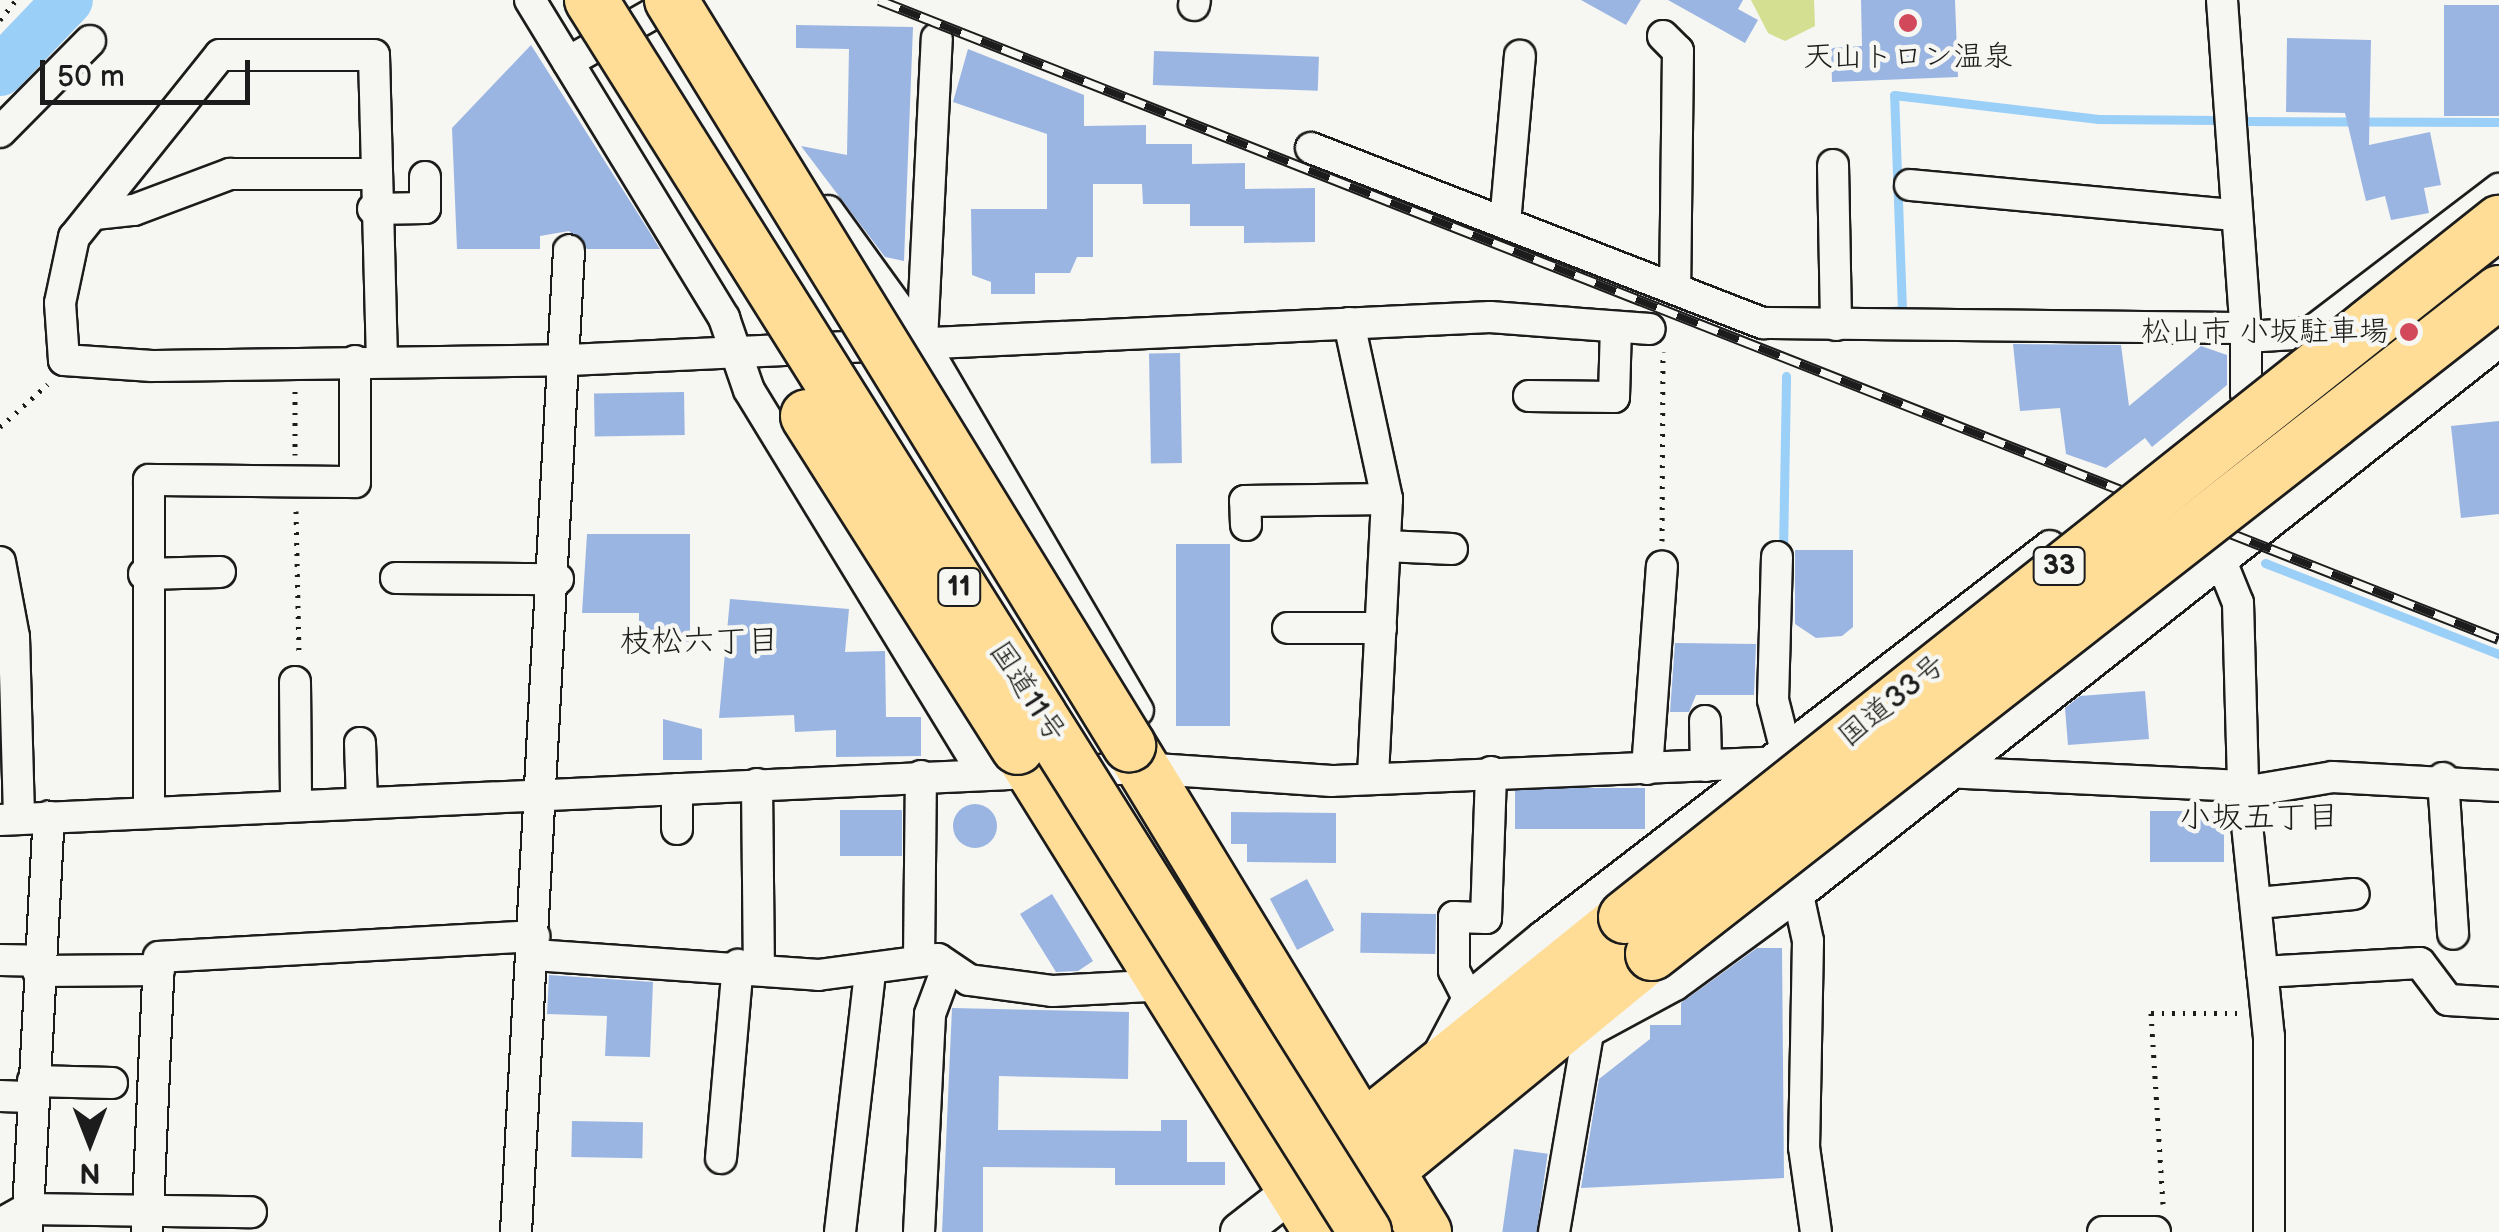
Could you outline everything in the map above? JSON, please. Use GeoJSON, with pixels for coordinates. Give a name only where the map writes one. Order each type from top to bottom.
{"type":"FeatureCollection","features":[{"type":"Feature","properties":{"kind":"highway","name":"11"},"geometry":{"type":"LineString","coordinates":[[559,0],[1011,764],[1074,834],[1321,1222]]}},
{"type":"Feature","properties":{"kind":"highway","name":"国道11号"},"geometry":{"type":"LineString","coordinates":[[591,0],[1321,1222]]}},
{"type":"Feature","properties":{"kind":"highway","name":"国道11号"},"geometry":{"type":"LineString","coordinates":[[630,0],[1402,1232]]}},
{"type":"Feature","properties":{"kind":"highway","name":"11"},"geometry":{"type":"LineString","coordinates":[[674,0],[1148,766],[1358,1129],[1425,1232]]}},
{"type":"Feature","properties":{"kind":"highway","name":"国道33号"},"geometry":{"type":"LineString","coordinates":[[1321,1222],[1388,1172],[1651,952],[2499,222]]}},
{"type":"Feature","properties":{"kind":"highway","name":"国道33号"},"geometry":{"type":"LineString","coordinates":[[1321,1222],[1358,1129],[1430,1068],[1651,952],[2499,292]]}},
{"type":"Feature","properties":{"kind":"street"},"geometry":{"type":"LineString","coordinates":[[530,0],[737,352],[749,390],[1011,764]]}},
{"type":"Feature","properties":{"kind":"street"},"geometry":{"type":"LineString","coordinates":[[568,62],[674,0]]}},
{"type":"Feature","properties":{"kind":"street"},"geometry":{"type":"LineString","coordinates":[[689,0],[922,342],[1148,766]]}},
{"type":"Feature","properties":{"kind":"street"},"geometry":{"type":"LineString","coordinates":[[2222,0],[2246,332],[2246,393],[2294,496]]}},
{"type":"Feature","properties":{"kind":"street"},"geometry":{"type":"LineString","coordinates":[[1663,36],[1678,51],[1675,288]]}},
{"type":"Feature","properties":{"kind":"street"},"geometry":{"type":"LineString","coordinates":[[922,342],[937,38]]}},
{"type":"Feature","properties":{"kind":"street"},"geometry":{"type":"LineString","coordinates":[[0,132],[90,41]]}},
{"type":"Feature","properties":{"kind":"street"},"geometry":{"type":"LineString","coordinates":[[148,810],[144,574],[149,480],[356,482],[369,361],[374,55],[220,54],[113,179],[95,214],[74,237],[65,274],[64,360],[295,363],[369,361],[569,360],[1490,317],[1650,330]]}},
{"type":"Feature","properties":{"kind":"street"},"geometry":{"type":"LineString","coordinates":[[1505,223],[1520,56]]}},
{"type":"Feature","properties":{"kind":"street"},"geometry":{"type":"LineString","coordinates":[[1311,148],[1763,323],[2246,332],[2319,328],[2499,189]]}},
{"type":"Feature","properties":{"kind":"street"},"geometry":{"type":"LineString","coordinates":[[95,214],[134,210],[230,174],[371,174]]}},
{"type":"Feature","properties":{"kind":"street"},"geometry":{"type":"LineString","coordinates":[[1825,176],[1836,325]]}},
{"type":"Feature","properties":{"kind":"street"},"geometry":{"type":"LineString","coordinates":[[373,209],[425,208],[425,177]]}},
{"type":"Feature","properties":{"kind":"street"},"geometry":{"type":"LineString","coordinates":[[1910,185],[2236,216]]}},
{"type":"Feature","properties":{"kind":"street"},"geometry":{"type":"LineString","coordinates":[[516,1232],[534,945],[538,796],[549,745],[558,579],[569,360],[569,250]]}},
{"type":"Feature","properties":{"kind":"street"},"geometry":{"type":"LineString","coordinates":[[1350,323],[1386,500],[1373,778]]}},
{"type":"Feature","properties":{"kind":"street"},"geometry":{"type":"LineString","coordinates":[[1529,396],[1614,397],[1616,326]]}},
{"type":"Feature","properties":{"kind":"street"},"geometry":{"type":"LineString","coordinates":[[1554,1232],[1588,1033],[1651,952],[1798,895],[1944,772],[2220,561],[2294,496],[2499,342]]}},
{"type":"Feature","properties":{"kind":"street"},"geometry":{"type":"LineString","coordinates":[[1246,525],[1245,501],[1386,500]]}},
{"type":"Feature","properties":{"kind":"street"},"geometry":{"type":"LineString","coordinates":[[1430,1068],[1468,998],[2058,540],[2079,535],[2096,544],[2150,612]]}},
{"type":"Feature","properties":{"kind":"street"},"geometry":{"type":"LineString","coordinates":[[1386,546],[1452,548]]}},
{"type":"Feature","properties":{"kind":"street"},"geometry":{"type":"LineString","coordinates":[[1776,557],[1773,700],[1778,757]]}},
{"type":"Feature","properties":{"kind":"street"},"geometry":{"type":"LineString","coordinates":[[2220,561],[2238,603],[2244,789],[2266,1012],[2268,1232]]}},
{"type":"Feature","properties":{"kind":"street"},"geometry":{"type":"LineString","coordinates":[[0,564],[8,690],[38,966],[28,1220]]}},
{"type":"Feature","properties":{"kind":"street"},"geometry":{"type":"LineString","coordinates":[[1646,769],[1662,567]]}},
{"type":"Feature","properties":{"kind":"street"},"geometry":{"type":"LineString","coordinates":[[144,574],[220,572]]}},
{"type":"Feature","properties":{"kind":"street"},"geometry":{"type":"LineString","coordinates":[[405,586],[558,579]]}},
{"type":"Feature","properties":{"kind":"street"},"geometry":{"type":"LineString","coordinates":[[1288,629],[1381,628]]}},
{"type":"Feature","properties":{"kind":"street"},"geometry":{"type":"LineString","coordinates":[[295,682],[296,805]]}},
{"type":"Feature","properties":{"kind":"street"},"geometry":{"type":"LineString","coordinates":[[1704,721],[1706,766]]}},
{"type":"Feature","properties":{"kind":"street"},"geometry":{"type":"LineString","coordinates":[[360,743],[362,804]]}},
{"type":"Feature","properties":{"kind":"street"},"geometry":{"type":"LineString","coordinates":[[23,819],[148,810],[362,804],[920,776],[1011,764],[1148,766],[1373,778],[1706,766],[1778,757]]}},
{"type":"Feature","properties":{"kind":"street"},"geometry":{"type":"LineString","coordinates":[[1074,834],[1148,766]]}},
{"type":"Feature","properties":{"kind":"street"},"geometry":{"type":"LineString","coordinates":[[1468,998],[1454,971],[1454,916],[1486,918],[1491,772]]}},
{"type":"Feature","properties":{"kind":"street"},"geometry":{"type":"LineString","coordinates":[[1944,772],[2244,789],[2305,778],[2443,778],[2499,786]]}},
{"type":"Feature","properties":{"kind":"street"},"geometry":{"type":"LineString","coordinates":[[919,1232],[932,966],[920,776]]}},
{"type":"Feature","properties":{"kind":"street"},"geometry":{"type":"LineString","coordinates":[[2443,778],[2453,934]]}},
{"type":"Feature","properties":{"kind":"street"},"geometry":{"type":"LineString","coordinates":[[721,1158],[748,966],[757,784]]}},
{"type":"Feature","properties":{"kind":"street"},"geometry":{"type":"LineString","coordinates":[[677,789],[677,828]]}},
{"type":"Feature","properties":{"kind":"street"},"geometry":{"type":"LineString","coordinates":[[2258,903],[2354,894]]}},
{"type":"Feature","properties":{"kind":"street"},"geometry":{"type":"LineString","coordinates":[[1798,895],[1808,941],[1804,1147],[1816,1232]]}},
{"type":"Feature","properties":{"kind":"street"},"geometry":{"type":"LineString","coordinates":[[148,1223],[159,957],[534,945],[748,966],[870,972],[932,966],[1053,991],[1168,985]]}},
{"type":"Feature","properties":{"kind":"street"},"geometry":{"type":"LineString","coordinates":[[0,960],[38,966],[159,970]]}},
{"type":"Feature","properties":{"kind":"street"},"geometry":{"type":"LineString","coordinates":[[2262,972],[2420,963],[2448,1000],[2499,1002]]}},
{"type":"Feature","properties":{"kind":"street"},"geometry":{"type":"LineString","coordinates":[[840,1232],[870,972]]}},
{"type":"Feature","properties":{"kind":"street"},"geometry":{"type":"LineString","coordinates":[[1521,1062],[1588,1033]]}},
{"type":"Feature","properties":{"kind":"street"},"geometry":{"type":"LineString","coordinates":[[0,1096],[32,1089],[112,1083]]}},
{"type":"Feature","properties":{"kind":"street"},"geometry":{"type":"LineString","coordinates":[[0,1224],[28,1220],[148,1223],[218,1199],[250,1212]]}},
{"type":"Feature","properties":{"kind":"street"},"geometry":{"type":"LineString","coordinates":[[1240,1232],[1321,1222]]}},
{"type":"Feature","properties":{"kind":"street"},"geometry":{"type":"LineString","coordinates":[[2104,1232],[2155,1231]]}},
{"type":"Feature","properties":{"kind":"path"},"geometry":{"type":"LineString","coordinates":[[0,20],[16,0]]}},
{"type":"Feature","properties":{"kind":"path"},"geometry":{"type":"LineString","coordinates":[[1650,330],[1664,343],[1662,567]]}},
{"type":"Feature","properties":{"kind":"path"},"geometry":{"type":"LineString","coordinates":[[0,427],[64,360]]}},
{"type":"Feature","properties":{"kind":"path"},"geometry":{"type":"LineString","coordinates":[[295,363],[295,682]]}},
{"type":"Feature","properties":{"kind":"path"},"geometry":{"type":"LineString","coordinates":[[2155,1231],[2163,1216],[2150,1013],[2266,1012]]}},
{"type":"Feature","properties":{"kind":"green space"},"geometry":{"type":"Polygon","coordinates":[[[1751,0],[1814,0],[1815,26],[1785,41],[1768,33],[1751,0]]]}},
{"type":"Feature","properties":{"kind":"building"},"geometry":{"type":"Polygon","coordinates":[[[1581,0],[1641,0],[1626,25],[1581,0]]]}},
{"type":"Feature","properties":{"kind":"building"},"geometry":{"type":"Polygon","coordinates":[[[1668,0],[1743,0],[1738,9],[1758,20],[1745,43],[1668,0]]]}},
{"type":"Feature","properties":{"kind":"building","name":"天山トロン温泉"},"geometry":{"type":"Polygon","coordinates":[[[1861,0],[1955,0],[1958,77],[1832,82],[1831,48],[1862,46],[1861,0]]]}},
{"type":"Feature","properties":{"kind":"building"},"geometry":{"type":"Polygon","coordinates":[[[2444,5],[2499,5],[2499,116],[2444,116],[2444,5]]]}},
{"type":"Feature","properties":{"kind":"building"},"geometry":{"type":"Polygon","coordinates":[[[796,25],[913,27],[904,261],[885,257],[801,146],[847,155],[849,49],[796,48],[796,25]]]}},
{"type":"Feature","properties":{"kind":"building"},"geometry":{"type":"Polygon","coordinates":[[[2287,38],[2371,40],[2369,145],[2430,132],[2441,185],[2424,188],[2429,213],[2391,220],[2385,196],[2366,201],[2345,113],[2286,112],[2287,38]]]}},
{"type":"Feature","properties":{"kind":"building"},"geometry":{"type":"Polygon","coordinates":[[[531,45],[660,249],[587,249],[569,231],[540,236],[540,249],[457,249],[452,128],[531,45]]]}},
{"type":"Feature","properties":{"kind":"building"},"geometry":{"type":"Polygon","coordinates":[[[968,49],[1084,95],[1084,126],[1146,125],[1146,144],[1192,144],[1192,164],[1245,163],[1245,189],[1315,188],[1315,242],[1244,243],[1244,226],[1190,226],[1190,204],[1143,204],[1142,184],[1093,184],[1093,257],[1077,257],[1070,273],[1035,273],[1035,294],[991,294],[991,282],[972,275],[971,209],[1047,209],[1047,134],[953,102],[968,49]]]}},
{"type":"Feature","properties":{"kind":"building"},"geometry":{"type":"Polygon","coordinates":[[[1154,51],[1319,57],[1318,91],[1153,85],[1154,51]]]}},
{"type":"Feature","properties":{"kind":"building"},"geometry":{"type":"Polygon","coordinates":[[[2013,344],[2121,345],[2129,406],[2201,346],[2227,355],[2227,385],[2152,447],[2145,438],[2106,468],[2066,454],[2060,408],[2020,411],[2013,344]]]}},
{"type":"Feature","properties":{"kind":"building"},"geometry":{"type":"Polygon","coordinates":[[[1180,353],[1182,463],[1151,464],[1149,354],[1180,353]]]}},
{"type":"Feature","properties":{"kind":"building"},"geometry":{"type":"Polygon","coordinates":[[[684,392],[685,435],[595,437],[594,394],[684,392]]]}},
{"type":"Feature","properties":{"kind":"building"},"geometry":{"type":"Polygon","coordinates":[[[2499,421],[2499,514],[2461,518],[2451,426],[2499,421]]]}},
{"type":"Feature","properties":{"kind":"building"},"geometry":{"type":"Polygon","coordinates":[[[587,534],[690,534],[690,642],[639,641],[639,613],[582,613],[587,534]]]}},
{"type":"Feature","properties":{"kind":"building"},"geometry":{"type":"Polygon","coordinates":[[[1176,544],[1230,544],[1230,726],[1176,726],[1176,544]]]}},
{"type":"Feature","properties":{"kind":"building"},"geometry":{"type":"Polygon","coordinates":[[[1795,550],[1853,550],[1853,627],[1842,636],[1816,638],[1795,624],[1795,550]]]}},
{"type":"Feature","properties":{"kind":"building"},"geometry":{"type":"Polygon","coordinates":[[[730,599],[849,609],[845,652],[885,651],[886,717],[921,717],[921,756],[836,757],[836,730],[795,732],[794,715],[719,718],[730,599]]]}},
{"type":"Feature","properties":{"kind":"building"},"geometry":{"type":"Polygon","coordinates":[[[1675,643],[1756,644],[1754,695],[1696,695],[1689,712],[1670,712],[1675,643]]]}},
{"type":"Feature","properties":{"kind":"building"},"geometry":{"type":"Polygon","coordinates":[[[2145,691],[2149,739],[2068,745],[2065,708],[2080,696],[2145,691]]]}},
{"type":"Feature","properties":{"kind":"building"},"geometry":{"type":"Polygon","coordinates":[[[663,719],[702,729],[702,760],[663,760],[663,719]]]}},
{"type":"Feature","properties":{"kind":"building"},"geometry":{"type":"Polygon","coordinates":[[[1515,788],[1645,788],[1645,829],[1515,829],[1515,788]]]}},
{"type":"Feature","properties":{"kind":"building"},"geometry":{"type":"Polygon","coordinates":[[[975,804],[991,810],[997,826],[991,842],[975,848],[959,842],[953,826],[959,810],[975,804]]]}},
{"type":"Feature","properties":{"kind":"building"},"geometry":{"type":"Polygon","coordinates":[[[840,810],[902,810],[902,856],[840,856],[840,810]]]}},
{"type":"Feature","properties":{"kind":"building"},"geometry":{"type":"Polygon","coordinates":[[[2150,811],[2224,811],[2224,862],[2150,862],[2150,811]]]}},
{"type":"Feature","properties":{"kind":"building"},"geometry":{"type":"Polygon","coordinates":[[[1231,812],[1336,813],[1336,863],[1247,862],[1247,844],[1231,844],[1231,812]]]}},
{"type":"Feature","properties":{"kind":"building"},"geometry":{"type":"Polygon","coordinates":[[[1307,879],[1334,930],[1297,950],[1270,899],[1307,879]]]}},
{"type":"Feature","properties":{"kind":"building"},"geometry":{"type":"Polygon","coordinates":[[[1052,894],[1093,961],[1078,971],[1056,972],[1020,914],[1052,894]]]}},
{"type":"Feature","properties":{"kind":"building"},"geometry":{"type":"Polygon","coordinates":[[[1361,913],[1436,914],[1435,954],[1360,953],[1361,913]]]}},
{"type":"Feature","properties":{"kind":"building"},"geometry":{"type":"Polygon","coordinates":[[[1757,948],[1782,948],[1784,1178],[1581,1188],[1599,1079],[1650,1039],[1650,1025],[1681,1025],[1681,1003],[1757,948]]]}},
{"type":"Feature","properties":{"kind":"building"},"geometry":{"type":"Polygon","coordinates":[[[549,975],[653,982],[650,1057],[605,1056],[607,1016],[547,1014],[549,975]]]}},
{"type":"Feature","properties":{"kind":"building"},"geometry":{"type":"Polygon","coordinates":[[[952,1008],[1129,1012],[1128,1079],[999,1076],[998,1130],[1161,1131],[1161,1120],[1187,1120],[1187,1162],[1225,1162],[1225,1185],[1115,1185],[1115,1168],[983,1167],[983,1232],[942,1232],[952,1008]]]}},
{"type":"Feature","properties":{"kind":"building"},"geometry":{"type":"Polygon","coordinates":[[[572,1121],[643,1122],[642,1158],[571,1157],[572,1121]]]}},
{"type":"Feature","properties":{"kind":"building"},"geometry":{"type":"Polygon","coordinates":[[[1514,1149],[1548,1154],[1537,1232],[1502,1232],[1514,1149]]]}},
{"type":"Feature","properties":{"kind":"waterway"},"geometry":{"type":"LineString","coordinates":[[0,71],[68,0]]}},
{"type":"Feature","properties":{"kind":"waterway"},"geometry":{"type":"LineString","coordinates":[[1891,311],[1902,310],[1894,95],[2099,119],[2219,120]]}},
{"type":"Feature","properties":{"kind":"waterway"},"geometry":{"type":"LineString","coordinates":[[2245,121],[2499,122]]}},
{"type":"Feature","properties":{"kind":"waterway"},"geometry":{"type":"LineString","coordinates":[[1783,552],[1786,376]]}},
{"type":"Feature","properties":{"kind":"waterway"},"geometry":{"type":"LineString","coordinates":[[2265,563],[2499,654]]}},
{"type":"Feature","properties":{"kind":"railway"},"geometry":{"type":"LineString","coordinates":[[879,0],[2499,639]]}},
{"type":"Feature","properties":{"kind":"place","name":"天山トロン温泉"},"geometry":{"type":"Point","coordinates":[1908,23]}},
{"type":"Feature","properties":{"kind":"place","name":"松山市 小坂駐車場"},"geometry":{"type":"Point","coordinates":[2409,332]}},
{"type":"Feature","properties":{"kind":"district","name":"枝松六丁目"},"geometry":{"type":"Point","coordinates":[699,642]}},
{"type":"Feature","properties":{"kind":"district","name":"小坂五丁目"},"geometry":{"type":"Point","coordinates":[2259,818]}}]}
